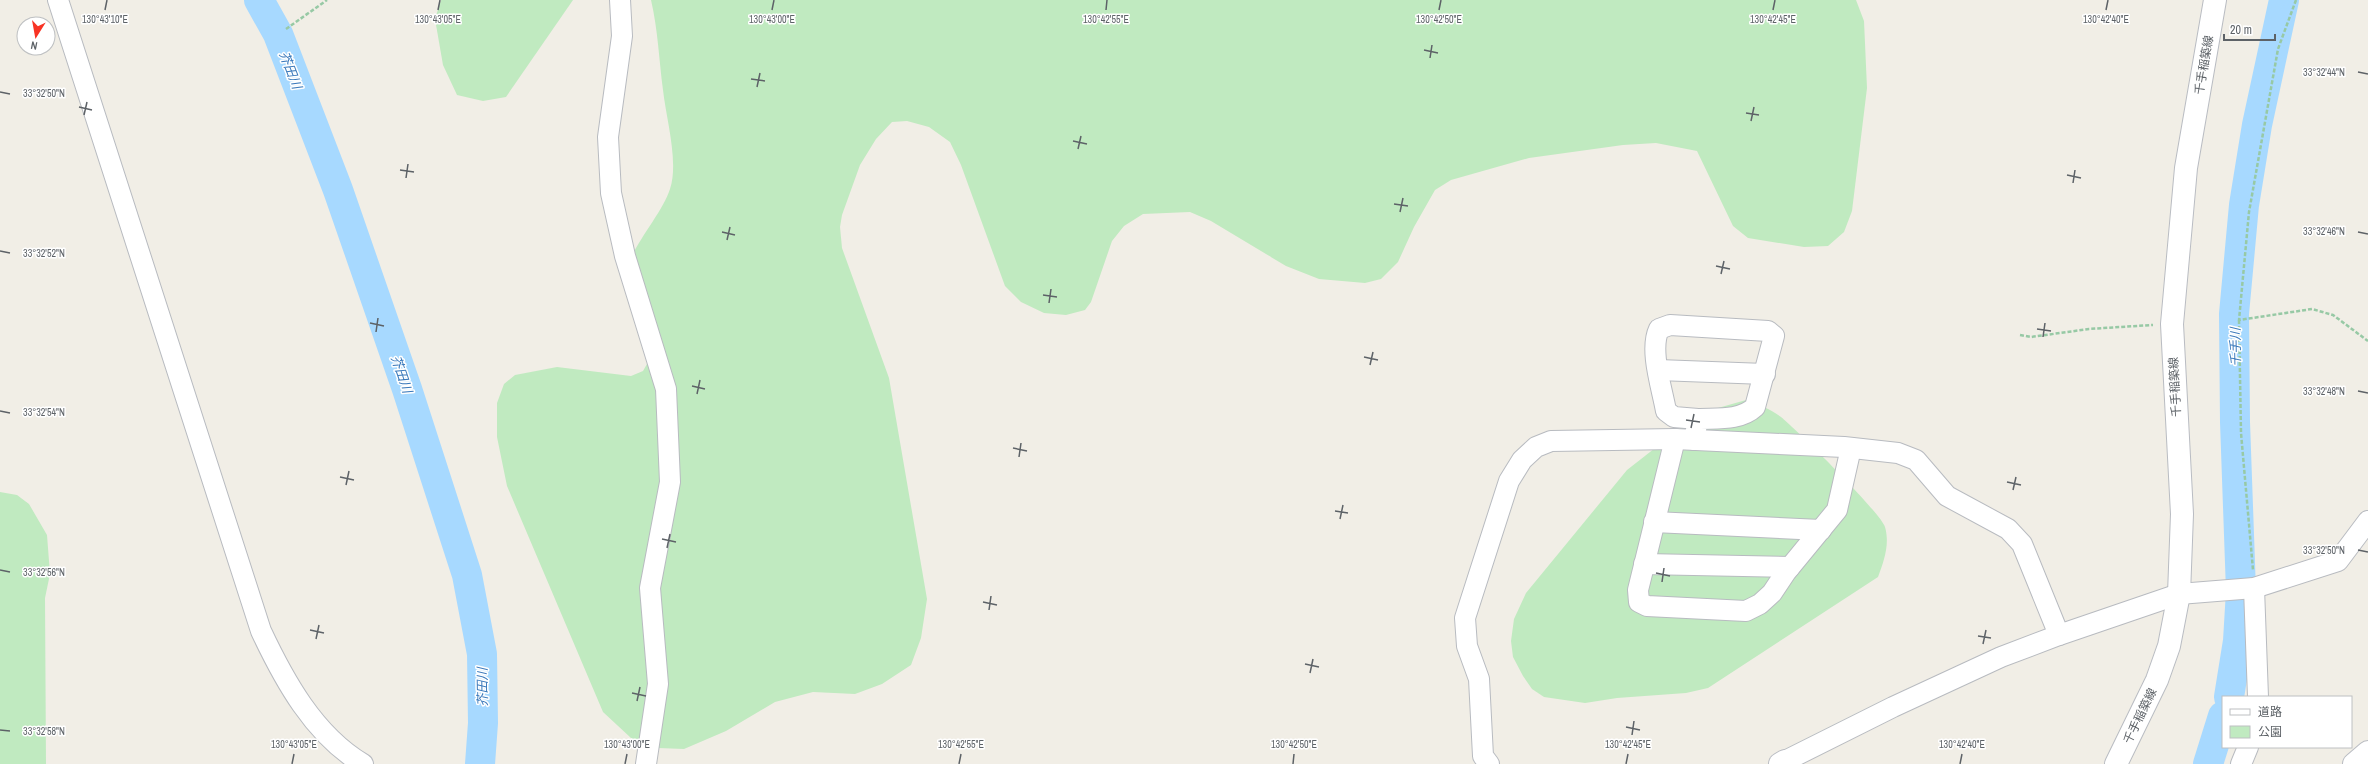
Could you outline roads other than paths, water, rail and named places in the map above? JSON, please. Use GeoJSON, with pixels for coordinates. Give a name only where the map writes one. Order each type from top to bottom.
{"type":"FeatureCollection","features":[{"type":"Feature","properties":{"kind":"main road","name":"千手稲築線"},"geometry":{"type":"LineString","coordinates":[[2116,764],[2158,680],[2185,594],[2172,324],[2186,168],[2215,0]]}},
{"type":"Feature","properties":{"kind":"main road"},"geometry":{"type":"LineString","coordinates":[[2354,764],[2368,752]]}},
{"type":"Feature","properties":{"kind":"street"},"geometry":{"type":"LineString","coordinates":[[58,0],[261,631],[283,677],[309,713],[330,738],[363,764]]}},
{"type":"Feature","properties":{"kind":"street"},"geometry":{"type":"LineString","coordinates":[[620,0],[622,36],[608,137],[611,193],[625,256],[666,389],[670,482],[650,588],[658,684],[646,764]]}},
{"type":"Feature","properties":{"kind":"street"},"geometry":{"type":"LineString","coordinates":[[1670,325],[1768,330],[1774,336],[1765,374],[1760,397],[1755,407],[1748,413],[1733,418],[1698,419],[1674,417],[1666,411],[1658,370],[1655,338],[1659,330],[1670,325]]}},
{"type":"Feature","properties":{"kind":"street"},"geometry":{"type":"LineString","coordinates":[[1658,370],[1765,374]]}},
{"type":"Feature","properties":{"kind":"street"},"geometry":{"type":"LineString","coordinates":[[1698,419],[1685,440],[1654,522],[1638,590],[1639,602],[1647,606],[1746,611],[1760,604],[1772,593],[1790,568],[1837,510],[1850,448]]}},
{"type":"Feature","properties":{"kind":"street"},"geometry":{"type":"LineString","coordinates":[[1488,764],[1483,756],[1479,679],[1467,646],[1465,618],[1509,481],[1522,460],[1536,447],[1551,441],[1685,440],[1850,448],[1898,453],[1916,460],[1947,496],[2008,529],[2022,544],[2059,634]]}},
{"type":"Feature","properties":{"kind":"street"},"geometry":{"type":"LineString","coordinates":[[1784,763],[1893,707],[2001,657],[2059,634],[2185,594],[2251,589],[2338,561],[2368,521]]}},
{"type":"Feature","properties":{"kind":"street"},"geometry":{"type":"LineString","coordinates":[[1654,522],[1821,530]]}},
{"type":"Feature","properties":{"kind":"street"},"geometry":{"type":"LineString","coordinates":[[1644,564],[1790,568]]}},
{"type":"Feature","properties":{"kind":"street"},"geometry":{"type":"LineString","coordinates":[[2251,589],[2258,696]]}},
{"type":"Feature","properties":{"kind":"street"},"geometry":{"type":"LineString","coordinates":[[2241,764],[2248,748]]}},
{"type":"Feature","properties":{"kind":"waterway","name":"芥田川"},"geometry":{"type":"LineString","coordinates":[[259,0],[278,34],[338,190],[407,389],[467,575],[482,654],[483,723],[480,764]]}},
{"type":"Feature","properties":{"kind":"waterway","name":"千手川"},"geometry":{"type":"LineString","coordinates":[[2229,696],[2238,641],[2241,591],[2235,422],[2234,314],[2244,205],[2257,125],[2284,0]]}},
{"type":"Feature","properties":{"kind":"waterway","name":"千手川"},"geometry":{"type":"LineString","coordinates":[[2208,764],[2222,719]]}}]}
